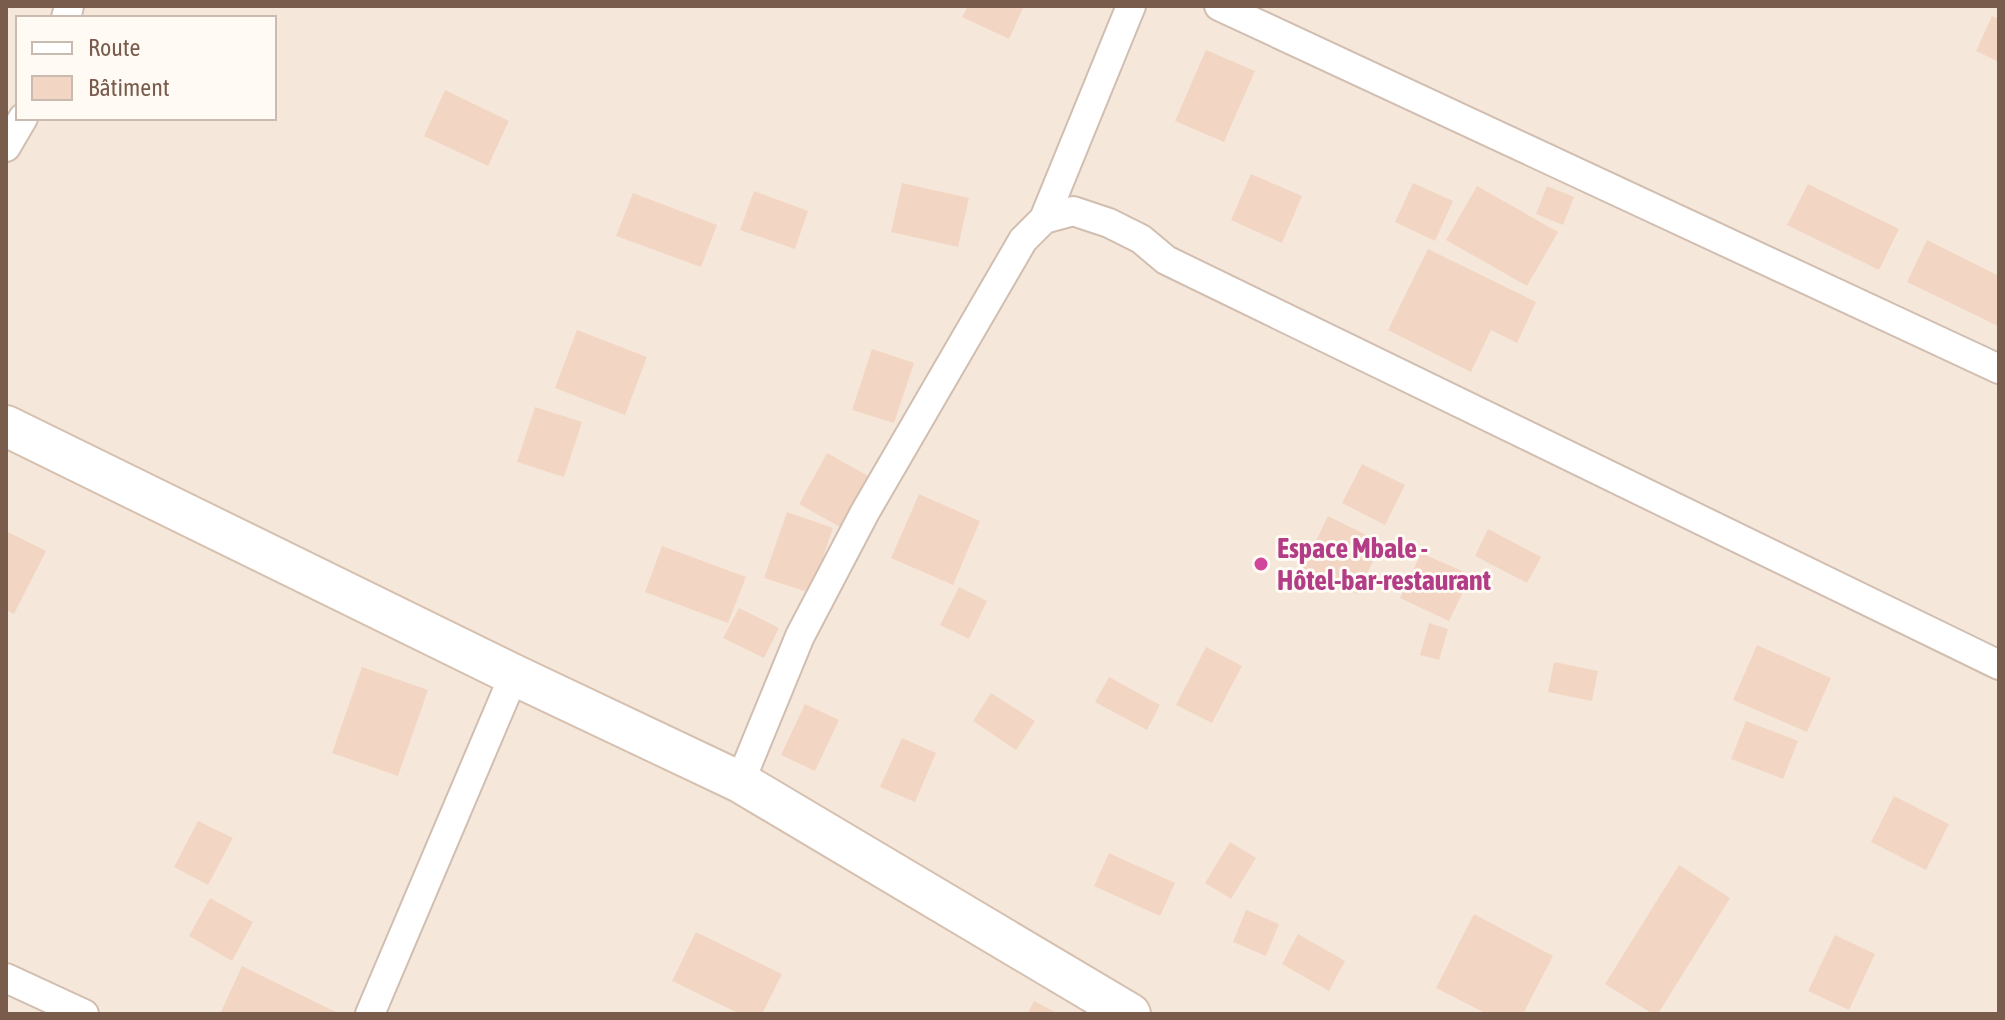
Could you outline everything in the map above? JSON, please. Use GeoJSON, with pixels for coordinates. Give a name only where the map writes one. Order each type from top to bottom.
{"type":"FeatureCollection","features":[{"type":"Feature","properties":{"kind":"street"},"geometry":{"type":"LineString","coordinates":[[740,782],[800,636],[865,512],[1023,240],[1044,219],[1131,6]]}},
{"type":"Feature","properties":{"kind":"street"},"geometry":{"type":"LineString","coordinates":[[1219,6],[1999,369]]}},
{"type":"Feature","properties":{"kind":"street"},"geometry":{"type":"LineString","coordinates":[[6,147],[22,120]]}},
{"type":"Feature","properties":{"kind":"street"},"geometry":{"type":"LineString","coordinates":[[1044,219],[1073,211],[1109,223],[1141,239],[1166,260],[1999,665]]}},
{"type":"Feature","properties":{"kind":"street"},"geometry":{"type":"LineString","coordinates":[[6,426],[740,782],[1130,1014]]}},
{"type":"Feature","properties":{"kind":"street"},"geometry":{"type":"LineString","coordinates":[[370,1014],[514,675]]}},
{"type":"Feature","properties":{"kind":"street"},"geometry":{"type":"LineString","coordinates":[[6,978],[84,1014]]}},
{"type":"Feature","properties":{"kind":"shaded area"},"geometry":{"type":"Polygon","coordinates":[[[6,6],[1999,6],[1999,1014],[6,1014],[6,6]]]}},
{"type":"Feature","properties":{"kind":"building"},"geometry":{"type":"Polygon","coordinates":[[[968,6],[1024,6],[1009,39],[962,17],[968,6]]]}},
{"type":"Feature","properties":{"kind":"building"},"geometry":{"type":"Polygon","coordinates":[[[1992,16],[1999,19],[1999,62],[1976,51],[1992,16]]]}},
{"type":"Feature","properties":{"kind":"building"},"geometry":{"type":"Polygon","coordinates":[[[1206,50],[1255,71],[1224,142],[1175,121],[1206,50]]]}},
{"type":"Feature","properties":{"kind":"building"},"geometry":{"type":"Polygon","coordinates":[[[445,90],[509,121],[488,166],[424,136],[445,90]]]}},
{"type":"Feature","properties":{"kind":"building"},"geometry":{"type":"Polygon","coordinates":[[[1251,174],[1302,196],[1282,243],[1231,220],[1251,174]]]}},
{"type":"Feature","properties":{"kind":"building"},"geometry":{"type":"Polygon","coordinates":[[[902,183],[969,198],[958,247],[891,232],[902,183]]]}},
{"type":"Feature","properties":{"kind":"building"},"geometry":{"type":"Polygon","coordinates":[[[1413,183],[1453,201],[1435,241],[1395,222],[1413,183]]]}},
{"type":"Feature","properties":{"kind":"building"},"geometry":{"type":"Polygon","coordinates":[[[1808,184],[1899,229],[1879,270],[1787,225],[1808,184]]]}},
{"type":"Feature","properties":{"kind":"building"},"geometry":{"type":"Polygon","coordinates":[[[1477,186],[1558,232],[1527,286],[1446,240],[1477,186]]]}},
{"type":"Feature","properties":{"kind":"building"},"geometry":{"type":"Polygon","coordinates":[[[1547,186],[1574,197],[1563,225],[1536,214],[1547,186]]]}},
{"type":"Feature","properties":{"kind":"building"},"geometry":{"type":"Polygon","coordinates":[[[754,191],[808,211],[795,249],[740,230],[754,191]]]}},
{"type":"Feature","properties":{"kind":"building"},"geometry":{"type":"Polygon","coordinates":[[[633,193],[717,225],[701,267],[616,236],[633,193]]]}},
{"type":"Feature","properties":{"kind":"building"},"geometry":{"type":"Polygon","coordinates":[[[1927,240],[1999,276],[1998,326],[1907,282],[1927,240]]]}},
{"type":"Feature","properties":{"kind":"building"},"geometry":{"type":"Polygon","coordinates":[[[1428,249],[1536,302],[1517,343],[1491,330],[1471,372],[1388,330],[1428,249]]]}},
{"type":"Feature","properties":{"kind":"building"},"geometry":{"type":"Polygon","coordinates":[[[577,330],[647,357],[625,415],[555,388],[577,330]]]}},
{"type":"Feature","properties":{"kind":"building"},"geometry":{"type":"Polygon","coordinates":[[[872,349],[914,363],[894,423],[852,410],[872,349]]]}},
{"type":"Feature","properties":{"kind":"building"},"geometry":{"type":"Polygon","coordinates":[[[535,407],[582,422],[564,477],[517,462],[535,407]]]}},
{"type":"Feature","properties":{"kind":"building"},"geometry":{"type":"Polygon","coordinates":[[[827,453],[870,477],[842,528],[799,504],[827,453]]]}},
{"type":"Feature","properties":{"kind":"building"},"geometry":{"type":"Polygon","coordinates":[[[1362,464],[1405,485],[1385,525],[1342,503],[1362,464]]]}},
{"type":"Feature","properties":{"kind":"building"},"geometry":{"type":"Polygon","coordinates":[[[919,494],[980,521],[953,585],[891,558],[919,494]]]}},
{"type":"Feature","properties":{"kind":"building"},"geometry":{"type":"Polygon","coordinates":[[[787,512],[833,528],[811,593],[764,578],[787,512]]]}},
{"type":"Feature","properties":{"kind":"building"},"geometry":{"type":"Polygon","coordinates":[[[1328,516],[1382,543],[1357,594],[1303,568],[1328,516]]]}},
{"type":"Feature","properties":{"kind":"building"},"geometry":{"type":"Polygon","coordinates":[[[1488,529],[1541,557],[1527,583],[1475,556],[1488,529]]]}},
{"type":"Feature","properties":{"kind":"building"},"geometry":{"type":"Polygon","coordinates":[[[6,531],[46,551],[14,614],[6,610],[6,531]]]}},
{"type":"Feature","properties":{"kind":"building"},"geometry":{"type":"Polygon","coordinates":[[[662,546],[746,577],[728,623],[645,592],[662,546]]]}},
{"type":"Feature","properties":{"kind":"building"},"geometry":{"type":"Polygon","coordinates":[[[1421,553],[1471,575],[1449,621],[1400,598],[1421,553]]]}},
{"type":"Feature","properties":{"kind":"building"},"geometry":{"type":"Polygon","coordinates":[[[959,587],[987,601],[969,639],[940,625],[959,587]]]}},
{"type":"Feature","properties":{"kind":"building"},"geometry":{"type":"Polygon","coordinates":[[[739,608],[779,628],[764,658],[723,638],[739,608]]]}},
{"type":"Feature","properties":{"kind":"building"},"geometry":{"type":"Polygon","coordinates":[[[1429,623],[1448,629],[1439,660],[1420,655],[1429,623]]]}},
{"type":"Feature","properties":{"kind":"building"},"geometry":{"type":"Polygon","coordinates":[[[1757,645],[1831,678],[1807,732],[1733,700],[1757,645]]]}},
{"type":"Feature","properties":{"kind":"building"},"geometry":{"type":"Polygon","coordinates":[[[1206,647],[1242,666],[1212,723],[1176,705],[1206,647]]]}},
{"type":"Feature","properties":{"kind":"building"},"geometry":{"type":"Polygon","coordinates":[[[1554,662],[1598,671],[1592,701],[1548,692],[1554,662]]]}},
{"type":"Feature","properties":{"kind":"building"},"geometry":{"type":"Polygon","coordinates":[[[362,667],[428,690],[398,776],[332,753],[362,667]]]}},
{"type":"Feature","properties":{"kind":"building"},"geometry":{"type":"Polygon","coordinates":[[[1109,677],[1160,705],[1147,730],[1095,702],[1109,677]]]}},
{"type":"Feature","properties":{"kind":"building"},"geometry":{"type":"Polygon","coordinates":[[[991,693],[1035,721],[1016,750],[973,721],[991,693]]]}},
{"type":"Feature","properties":{"kind":"building"},"geometry":{"type":"Polygon","coordinates":[[[805,704],[839,720],[815,771],[781,755],[805,704]]]}},
{"type":"Feature","properties":{"kind":"building"},"geometry":{"type":"Polygon","coordinates":[[[1746,721],[1798,741],[1783,779],[1731,759],[1746,721]]]}},
{"type":"Feature","properties":{"kind":"building"},"geometry":{"type":"Polygon","coordinates":[[[902,738],[936,753],[915,802],[880,787],[902,738]]]}},
{"type":"Feature","properties":{"kind":"building"},"geometry":{"type":"Polygon","coordinates":[[[1894,796],[1949,824],[1926,870],[1871,842],[1894,796]]]}},
{"type":"Feature","properties":{"kind":"building"},"geometry":{"type":"Polygon","coordinates":[[[198,821],[233,838],[208,885],[174,867],[198,821]]]}},
{"type":"Feature","properties":{"kind":"building"},"geometry":{"type":"Polygon","coordinates":[[[1230,842],[1256,858],[1231,899],[1205,883],[1230,842]]]}},
{"type":"Feature","properties":{"kind":"building"},"geometry":{"type":"Polygon","coordinates":[[[1109,853],[1175,883],[1160,916],[1094,886],[1109,853]]]}},
{"type":"Feature","properties":{"kind":"building"},"geometry":{"type":"Polygon","coordinates":[[[1679,865],[1730,898],[1658,1014],[1653,1014],[1605,984],[1679,865]]]}},
{"type":"Feature","properties":{"kind":"building"},"geometry":{"type":"Polygon","coordinates":[[[210,898],[253,922],[232,961],[189,936],[210,898]]]}},
{"type":"Feature","properties":{"kind":"building"},"geometry":{"type":"Polygon","coordinates":[[[1246,910],[1279,924],[1266,956],[1233,942],[1246,910]]]}},
{"type":"Feature","properties":{"kind":"building"},"geometry":{"type":"Polygon","coordinates":[[[1474,914],[1553,956],[1523,1014],[1487,1014],[1436,988],[1474,914]]]}},
{"type":"Feature","properties":{"kind":"building"},"geometry":{"type":"Polygon","coordinates":[[[696,932],[782,974],[762,1014],[740,1014],[672,981],[696,932]]]}},
{"type":"Feature","properties":{"kind":"building"},"geometry":{"type":"Polygon","coordinates":[[[1298,934],[1345,961],[1329,991],[1282,964],[1298,934]]]}},
{"type":"Feature","properties":{"kind":"building"},"geometry":{"type":"Polygon","coordinates":[[[1835,935],[1875,954],[1849,1010],[1808,991],[1835,935]]]}},
{"type":"Feature","properties":{"kind":"building"},"geometry":{"type":"Polygon","coordinates":[[[242,966],[340,1014],[220,1014],[242,966]]]}},
{"type":"Feature","properties":{"kind":"building"},"geometry":{"type":"Polygon","coordinates":[[[1034,1001],[1059,1014],[1027,1014],[1034,1001]]]}},
{"type":"Feature","properties":{"kind":"place","name":"Espace Mbale - Hôtel-bar-restaurant"},"geometry":{"type":"Point","coordinates":[1261,564]}}]}
